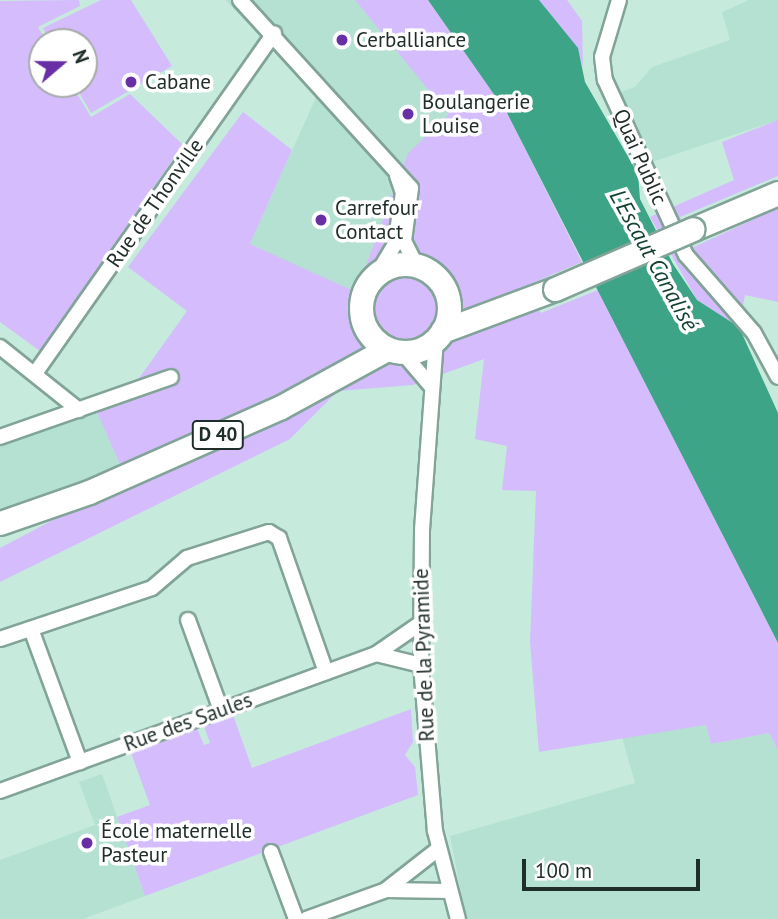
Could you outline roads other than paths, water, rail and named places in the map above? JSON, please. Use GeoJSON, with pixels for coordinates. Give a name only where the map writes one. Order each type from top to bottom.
{"type":"FeatureCollection","features":[{"type":"Feature","properties":{"kind":"main road"},"geometry":{"type":"LineString","coordinates":[[363,324],[395,351],[555,289],[684,231],[778,193]]}},
{"type":"Feature","properties":{"kind":"main road"},"geometry":{"type":"LineString","coordinates":[[344,371],[363,324],[363,293],[377,274],[398,264],[416,265],[465,307],[494,313]]}},
{"type":"Feature","properties":{"kind":"main road"},"geometry":{"type":"LineString","coordinates":[[439,335],[449,311],[445,290]]}},
{"type":"Feature","properties":{"kind":"main road","name":"D 40"},"geometry":{"type":"LineString","coordinates":[[0,540],[89,492],[281,407],[344,371],[395,351]]}},
{"type":"Feature","properties":{"kind":"main road","name":"D 40"},"geometry":{"type":"LineString","coordinates":[[0,523],[89,492]]}},
{"type":"Feature","properties":{"kind":"street"},"geometry":{"type":"LineString","coordinates":[[240,0],[274,33],[413,192],[404,241],[416,265]]}},
{"type":"Feature","properties":{"kind":"street","name":"Quai Public"},"geometry":{"type":"LineString","coordinates":[[620,0],[603,57],[606,80],[684,231],[686,255],[754,333],[778,377]]}},
{"type":"Feature","properties":{"kind":"street","name":"Rue de Thonville"},"geometry":{"type":"LineString","coordinates":[[36,372],[274,33]]}},
{"type":"Feature","properties":{"kind":"street"},"geometry":{"type":"LineString","coordinates":[[377,274],[396,239],[403,193],[395,171]]}},
{"type":"Feature","properties":{"kind":"street","name":"Rue de la Pyramide"},"geometry":{"type":"LineString","coordinates":[[439,335],[431,389],[421,665],[438,849],[458,919]]}},
{"type":"Feature","properties":{"kind":"street"},"geometry":{"type":"LineString","coordinates":[[0,347],[36,372],[79,410]]}},
{"type":"Feature","properties":{"kind":"street"},"geometry":{"type":"LineString","coordinates":[[395,351],[420,368],[431,389]]}},
{"type":"Feature","properties":{"kind":"street"},"geometry":{"type":"LineString","coordinates":[[0,437],[171,377]]}},
{"type":"Feature","properties":{"kind":"street"},"geometry":{"type":"LineString","coordinates":[[0,639],[157,586],[191,556],[265,532],[279,538],[326,671]]}},
{"type":"Feature","properties":{"kind":"street"},"geometry":{"type":"LineString","coordinates":[[188,620],[221,710]]}},
{"type":"Feature","properties":{"kind":"street","name":"Rue des Saules"},"geometry":{"type":"LineString","coordinates":[[0,791],[376,654],[421,623]]}},
{"type":"Feature","properties":{"kind":"street"},"geometry":{"type":"LineString","coordinates":[[31,629],[79,762]]}},
{"type":"Feature","properties":{"kind":"street"},"geometry":{"type":"LineString","coordinates":[[376,654],[421,665]]}},
{"type":"Feature","properties":{"kind":"street"},"geometry":{"type":"LineString","coordinates":[[306,919],[334,914],[386,890],[438,849]]}},
{"type":"Feature","properties":{"kind":"street"},"geometry":{"type":"LineString","coordinates":[[271,852],[296,919]]}},
{"type":"Feature","properties":{"kind":"street"},"geometry":{"type":"LineString","coordinates":[[386,890],[449,891]]}},
{"type":"Feature","properties":{"kind":"water","name":"L'Escaut Canalisé"},"geometry":{"type":"Polygon","coordinates":[[[428,0],[539,0],[578,48],[585,82],[638,174],[640,199],[673,264],[697,300],[739,327],[778,413],[778,643],[507,113],[428,0]]]}},
{"type":"Feature","properties":{"kind":"place","name":"Cerballiance"},"geometry":{"type":"Point","coordinates":[342,40]}},
{"type":"Feature","properties":{"kind":"place","name":"Cabane"},"geometry":{"type":"Point","coordinates":[131,82]}},
{"type":"Feature","properties":{"kind":"place","name":"Boulangerie Louise"},"geometry":{"type":"Point","coordinates":[408,114]}},
{"type":"Feature","properties":{"kind":"place","name":"Carrefour Contact"},"geometry":{"type":"Point","coordinates":[321,220]}},
{"type":"Feature","properties":{"kind":"place","name":"École maternelle Pasteur"},"geometry":{"type":"Point","coordinates":[87,843]}}]}
